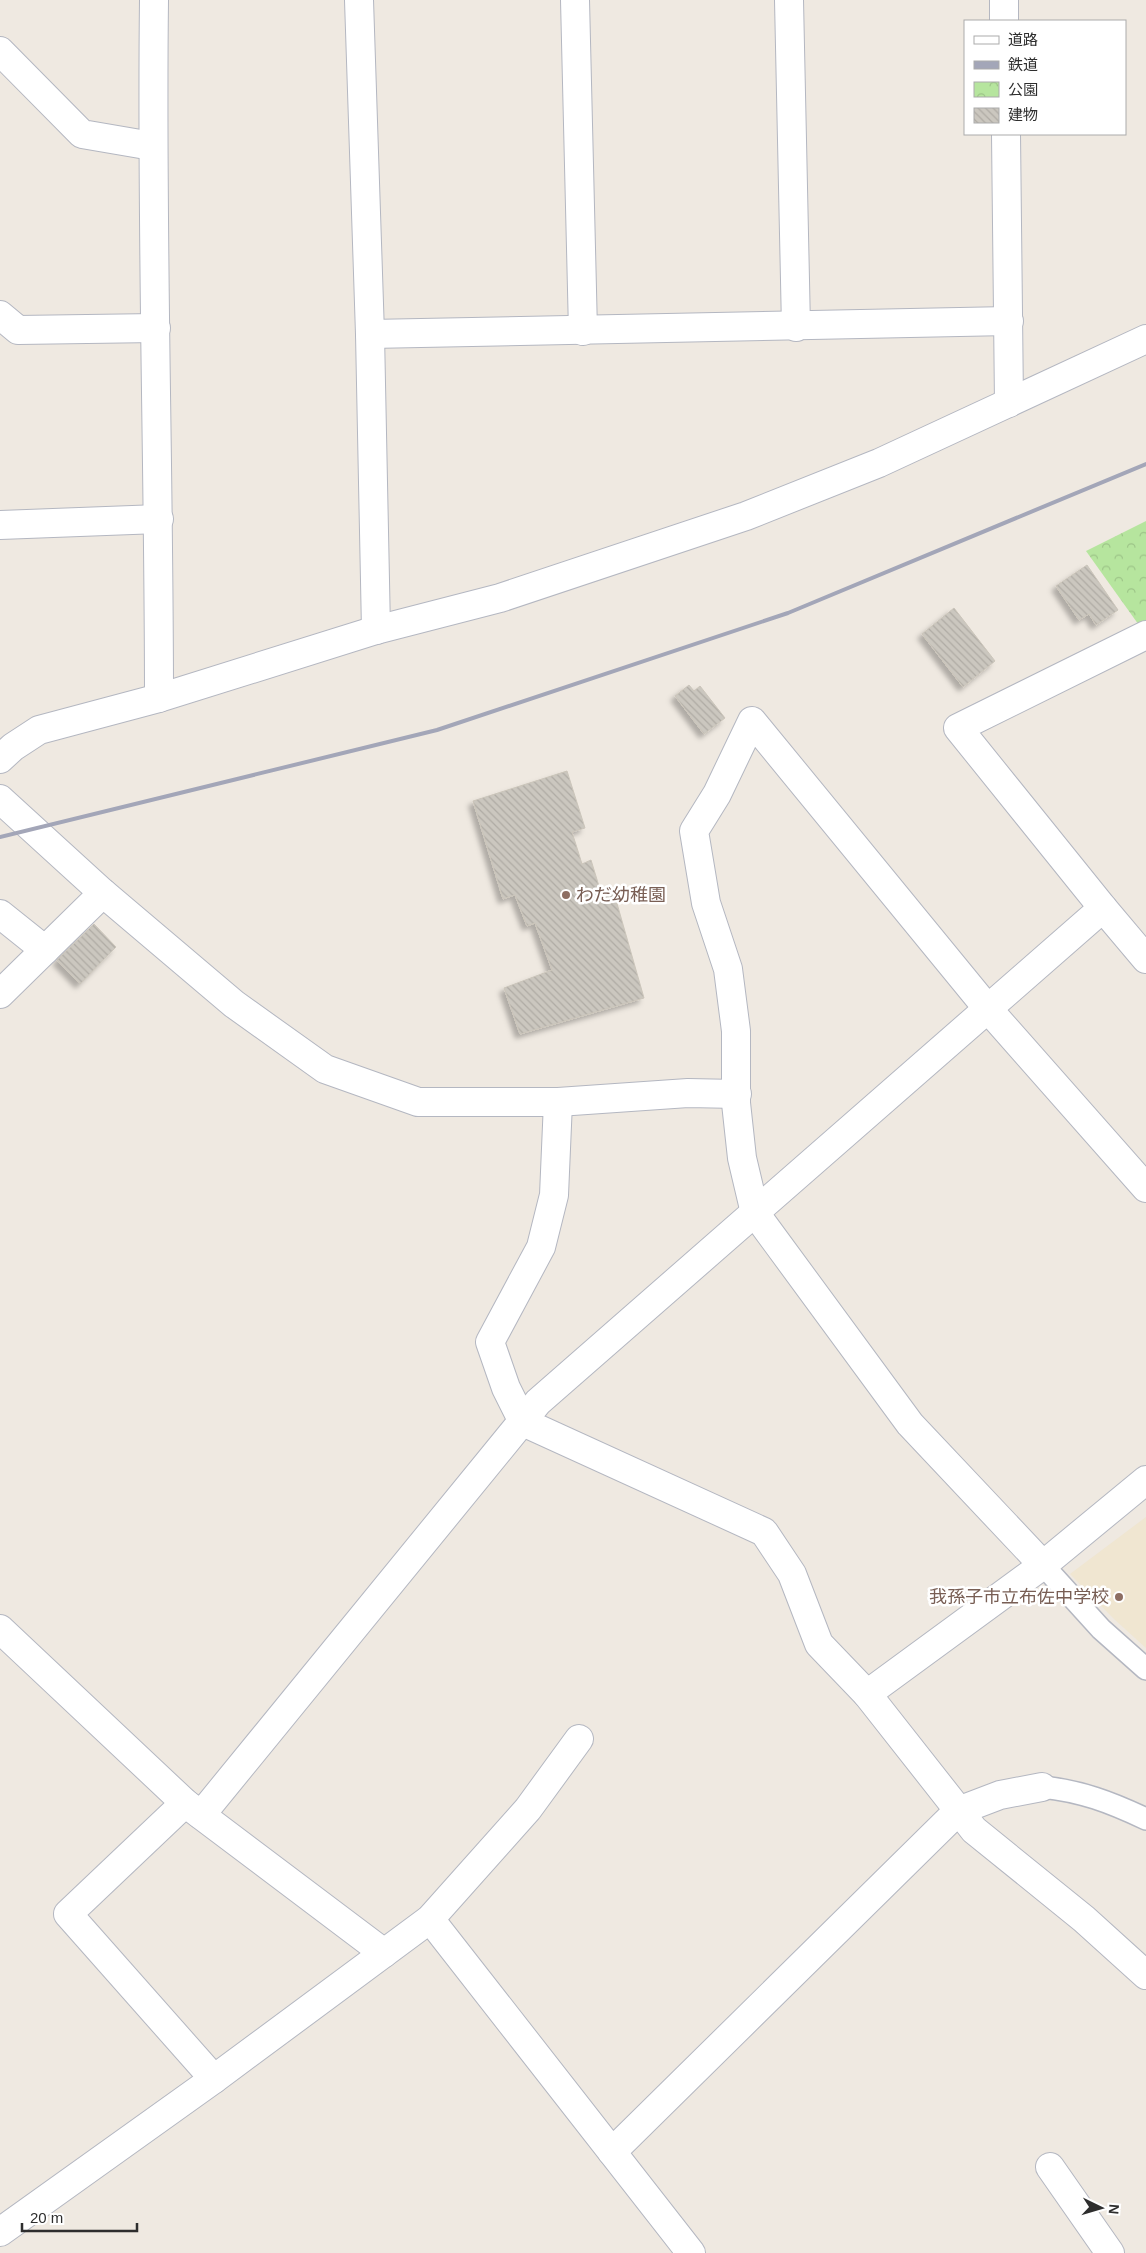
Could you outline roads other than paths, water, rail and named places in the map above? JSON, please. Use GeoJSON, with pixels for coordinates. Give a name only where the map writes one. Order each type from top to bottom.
{"type":"FeatureCollection","features":[{"type":"Feature","properties":{"kind":"street"},"geometry":{"type":"LineString","coordinates":[[154,0],[152,146],[159,519],[159,698]]}},
{"type":"Feature","properties":{"kind":"street"},"geometry":{"type":"LineString","coordinates":[[359,0],[370,334],[376,630]]}},
{"type":"Feature","properties":{"kind":"street"},"geometry":{"type":"LineString","coordinates":[[575,0],[583,331]]}},
{"type":"Feature","properties":{"kind":"street"},"geometry":{"type":"LineString","coordinates":[[789,0],[796,327]]}},
{"type":"Feature","properties":{"kind":"street"},"geometry":{"type":"LineString","coordinates":[[1004,0],[1004,20]]}},
{"type":"Feature","properties":{"kind":"street"},"geometry":{"type":"LineString","coordinates":[[0,50],[82,134],[152,146]]}},
{"type":"Feature","properties":{"kind":"street"},"geometry":{"type":"LineString","coordinates":[[1006,135],[1009,404]]}},
{"type":"Feature","properties":{"kind":"street"},"geometry":{"type":"LineString","coordinates":[[0,315],[18,330],[156,328]]}},
{"type":"Feature","properties":{"kind":"street"},"geometry":{"type":"LineString","coordinates":[[370,334],[1009,322]]}},
{"type":"Feature","properties":{"kind":"street"},"geometry":{"type":"LineString","coordinates":[[0,759],[12,748],[39,730],[159,698],[376,630],[500,598],[746,516],[879,463],[1146,339]]}},
{"type":"Feature","properties":{"kind":"street"},"geometry":{"type":"LineString","coordinates":[[0,525],[159,519]]}},
{"type":"Feature","properties":{"kind":"street"},"geometry":{"type":"LineString","coordinates":[[1146,635],[958,728],[1103,908],[1146,958]]}},
{"type":"Feature","properties":{"kind":"street"},"geometry":{"type":"LineString","coordinates":[[1043,1565],[910,1424],[755,1213],[742,1158],[736,1094],[736,1031],[728,969],[706,903],[694,831],[717,794],[752,721],[988,1010],[1146,1188]]}},
{"type":"Feature","properties":{"kind":"street"},"geometry":{"type":"LineString","coordinates":[[0,799],[103,893],[234,1004],[325,1068],[418,1102],[558,1102],[688,1093],[736,1094]]}},
{"type":"Feature","properties":{"kind":"street"},"geometry":{"type":"LineString","coordinates":[[0,994],[103,893]]}},
{"type":"Feature","properties":{"kind":"street"},"geometry":{"type":"LineString","coordinates":[[214,2079],[68,1914],[193,1809],[538,1402],[1103,908]]}},
{"type":"Feature","properties":{"kind":"street"},"geometry":{"type":"LineString","coordinates":[[0,914],[45,950]]}},
{"type":"Feature","properties":{"kind":"street"},"geometry":{"type":"LineString","coordinates":[[558,1102],[554,1195],[541,1247],[490,1342],[506,1388],[523,1422],[764,1532],[792,1574],[819,1644],[867,1694],[974,1830],[1084,1919],[1146,1975]]}},
{"type":"Feature","properties":{"kind":"street"},"geometry":{"type":"LineString","coordinates":[[867,1694],[1043,1565],[1146,1480]]}},
{"type":"Feature","properties":{"kind":"street"},"geometry":{"type":"LineString","coordinates":[[0,1630],[193,1809],[384,1953]]}},
{"type":"Feature","properties":{"kind":"street"},"geometry":{"type":"LineString","coordinates":[[0,2232],[214,2079],[430,1919],[528,1808],[579,1739]]}},
{"type":"Feature","properties":{"kind":"street"},"geometry":{"type":"LineString","coordinates":[[612,2152],[958,1811],[1000,1796],[1042,1787]]}},
{"type":"Feature","properties":{"kind":"street"},"geometry":{"type":"LineString","coordinates":[[430,1919],[691,2253]]}},
{"type":"Feature","properties":{"kind":"street"},"geometry":{"type":"LineString","coordinates":[[1050,2167],[1110,2253]]}},
{"type":"Feature","properties":{"kind":"lane"},"geometry":{"type":"LineString","coordinates":[[1043,1565],[1100,1629],[1146,1669]]}},
{"type":"Feature","properties":{"kind":"lane"},"geometry":{"type":"LineString","coordinates":[[1042,1787],[1066,1789],[1104,1799],[1146,1819]]}},
{"type":"Feature","properties":{"kind":"railway"},"geometry":{"type":"LineString","coordinates":[[0,837],[437,730],[788,613],[1146,464]]}},
{"type":"Feature","properties":{"kind":"place","name":"わだ幼稚園"},"geometry":{"type":"Point","coordinates":[566,895]}},
{"type":"Feature","properties":{"kind":"place","name":"我孫子市立布佐中学校"},"geometry":{"type":"Point","coordinates":[1119,1597]}}]}
